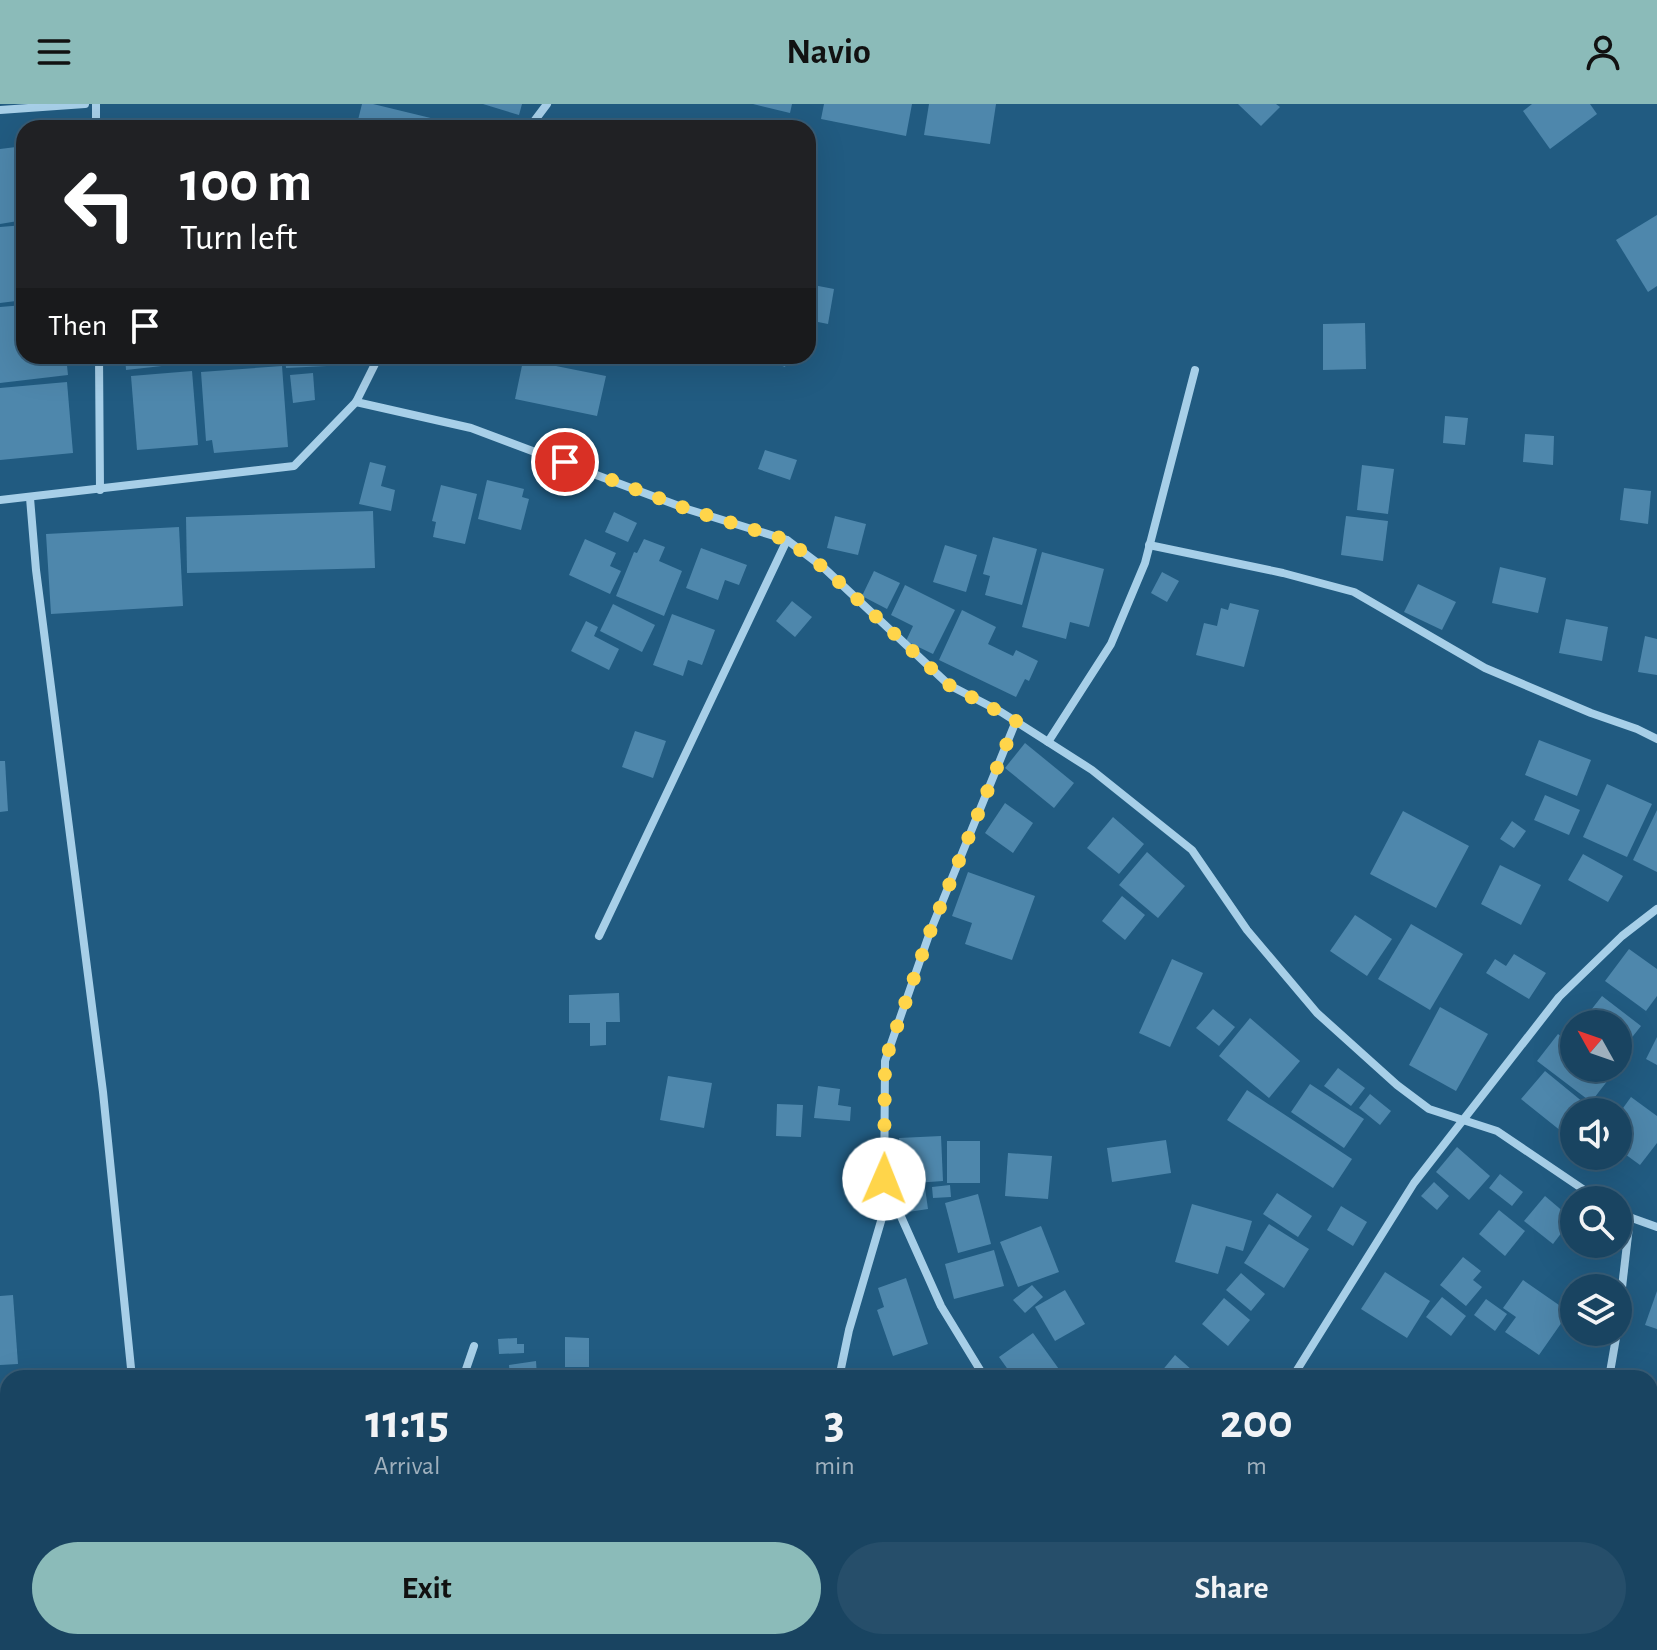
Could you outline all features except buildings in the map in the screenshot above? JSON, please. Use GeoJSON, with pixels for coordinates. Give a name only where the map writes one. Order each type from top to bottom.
{"type":"FeatureCollection","features":[{"type":"Feature","properties":{"kind":"street"},"geometry":{"type":"LineString","coordinates":[[0,110],[85,104]]}},
{"type":"Feature","properties":{"kind":"street"},"geometry":{"type":"LineString","coordinates":[[99,364],[100,490]]}},
{"type":"Feature","properties":{"kind":"street"},"geometry":{"type":"LineString","coordinates":[[0,500],[294,466],[356,402],[375,364]]}},
{"type":"Feature","properties":{"kind":"street"},"geometry":{"type":"LineString","coordinates":[[1048,742],[1111,644],[1145,563],[1195,370]]}},
{"type":"Feature","properties":{"kind":"street"},"geometry":{"type":"LineString","coordinates":[[356,402],[471,428],[687,509],[787,540],[824,568],[949,685],[1016,721],[1092,770],[1192,850],[1247,930],[1317,1013],[1429,1109],[1497,1131],[1578,1186]]}},
{"type":"Feature","properties":{"kind":"street"},"geometry":{"type":"LineString","coordinates":[[30,498],[36,570],[103,1092],[131,1370]]}},
{"type":"Feature","properties":{"kind":"street"},"geometry":{"type":"LineString","coordinates":[[599,936],[787,540]]}},
{"type":"Feature","properties":{"kind":"street"},"geometry":{"type":"LineString","coordinates":[[1149,545],[1283,573],[1354,592],[1485,668],[1657,739]]}},
{"type":"Feature","properties":{"kind":"street"},"geometry":{"type":"LineString","coordinates":[[841,1370],[849,1330],[884,1211],[885,1061],[930,932],[1016,721]]}},
{"type":"Feature","properties":{"kind":"street"},"geometry":{"type":"LineString","coordinates":[[1297,1370],[1414,1183],[1559,997],[1622,936],[1657,909]]}},
{"type":"Feature","properties":{"kind":"street"},"geometry":{"type":"LineString","coordinates":[[884,1179],[941,1306],[980,1370]]}},
{"type":"Feature","properties":{"kind":"street"},"geometry":{"type":"LineString","coordinates":[[1632,1219],[1657,1227]]}},
{"type":"Feature","properties":{"kind":"street"},"geometry":{"type":"LineString","coordinates":[[466,1370],[474,1346]]}},
{"type":"Feature","properties":{"kind":"street"},"geometry":{"type":"LineString","coordinates":[[1610,1370],[1615,1346]]}},
{"type":"Feature","properties":{"kind":"route"},"geometry":{"type":"LineString","coordinates":[[565,462],[687,509],[787,540],[824,568],[949,685],[1016,721],[930,932],[885,1061],[884,1179]]}}]}
